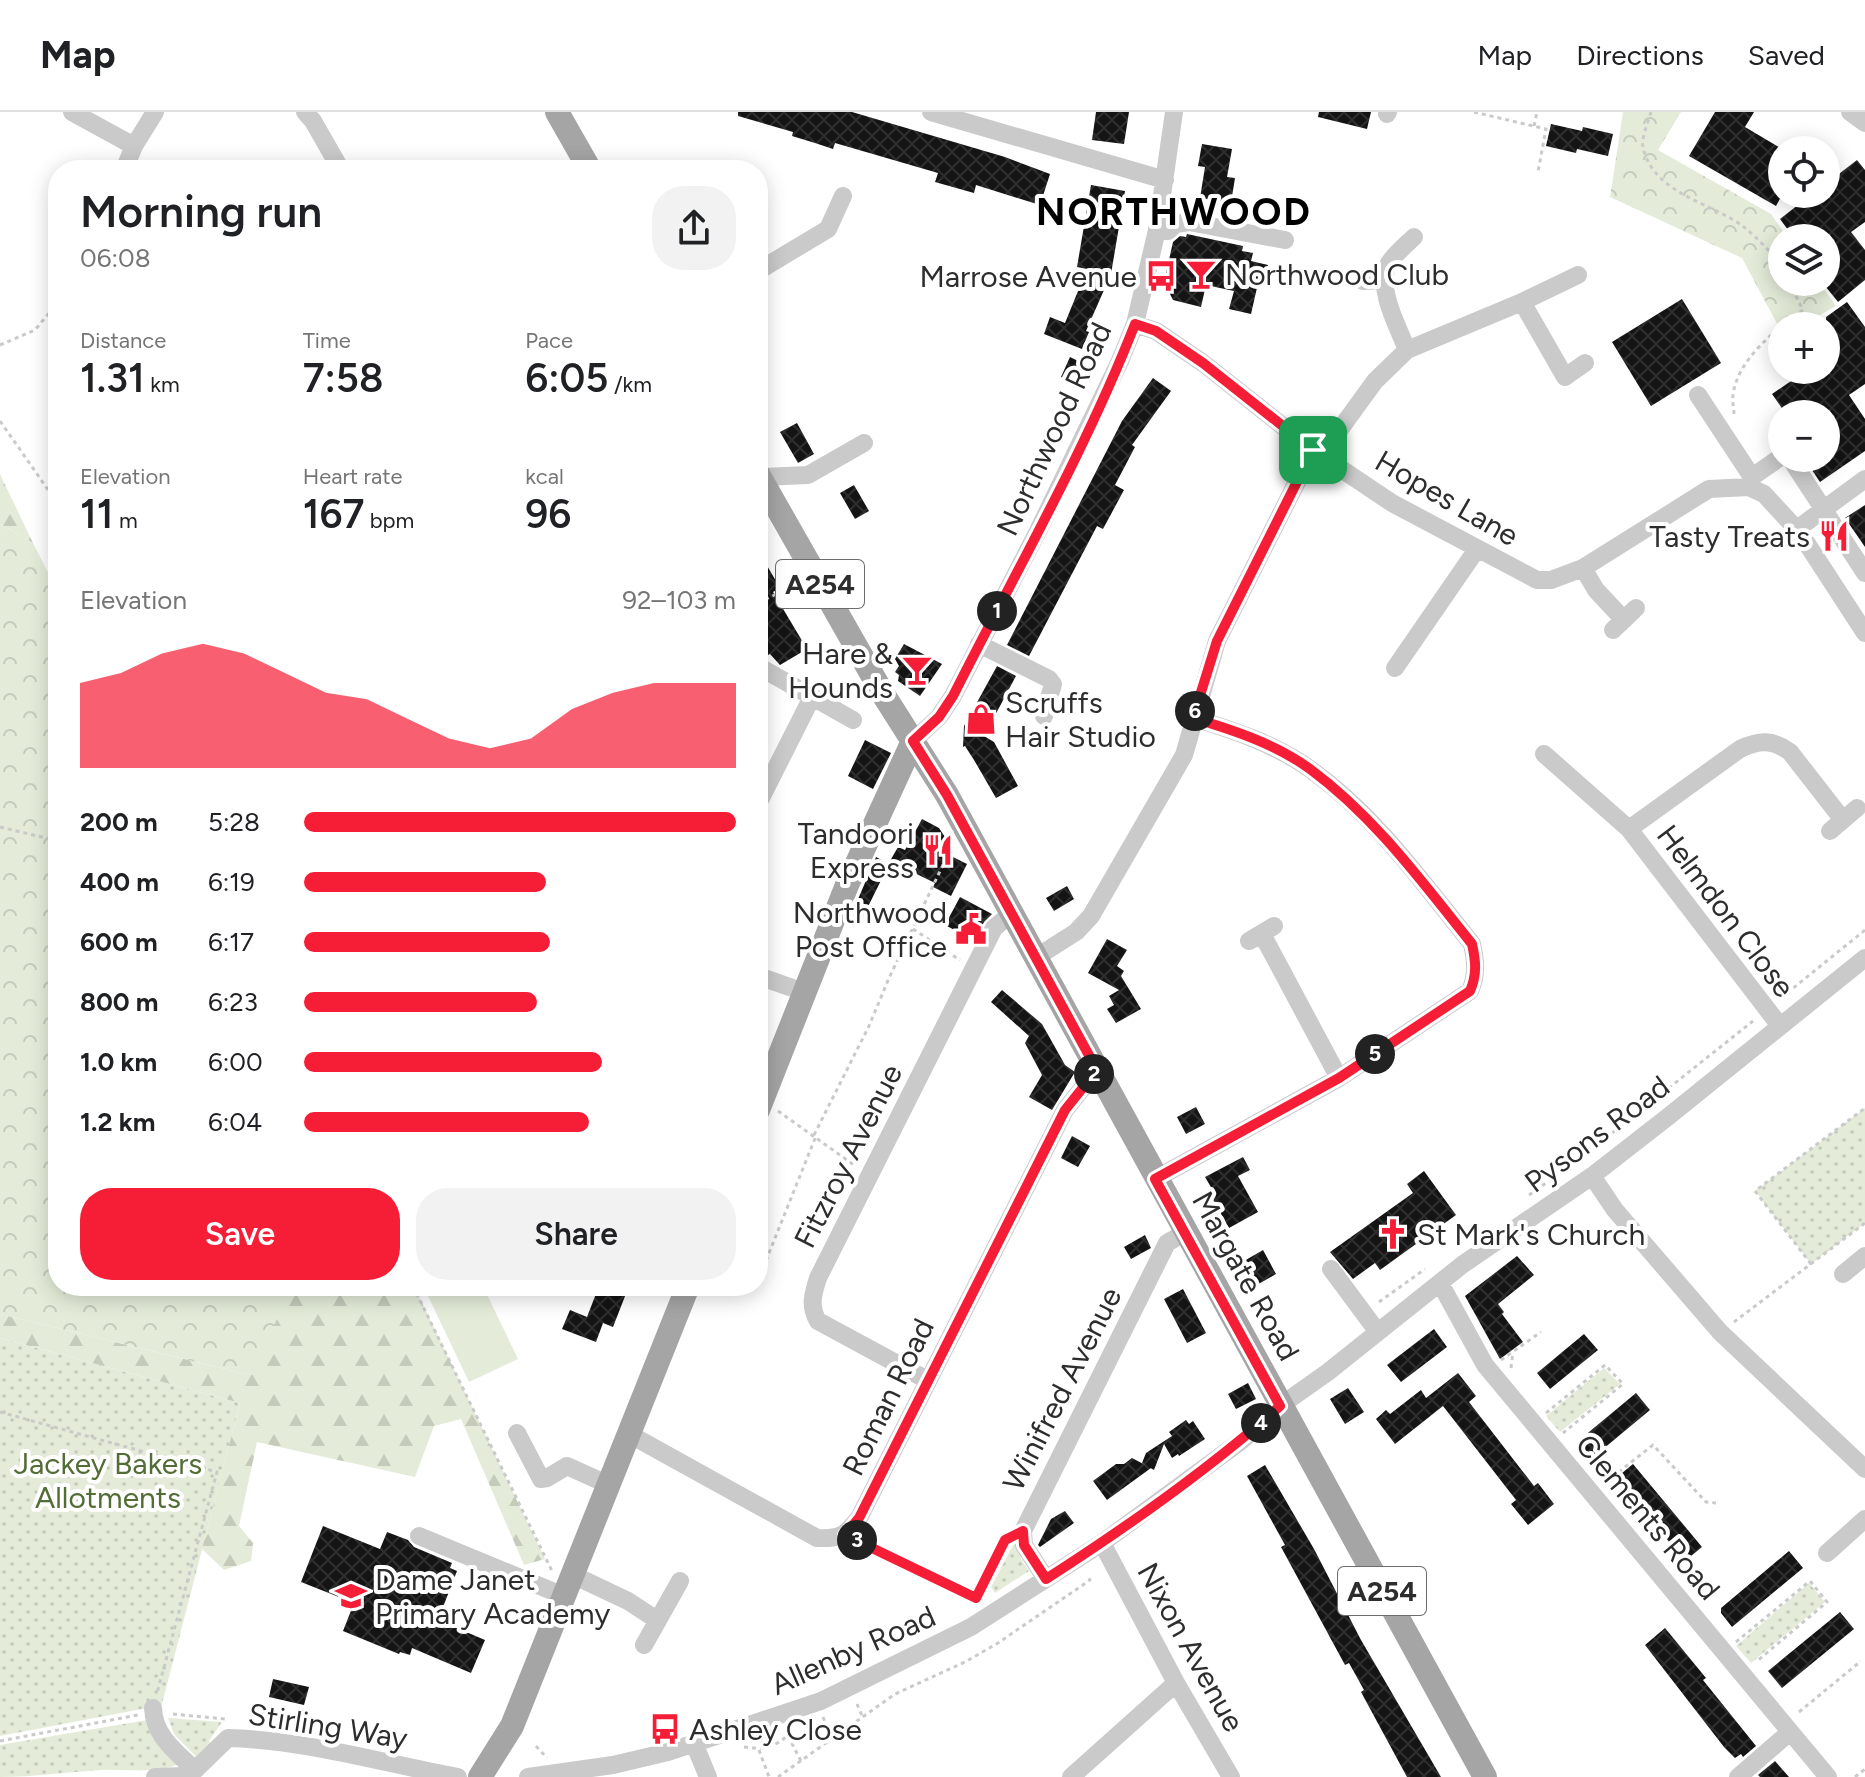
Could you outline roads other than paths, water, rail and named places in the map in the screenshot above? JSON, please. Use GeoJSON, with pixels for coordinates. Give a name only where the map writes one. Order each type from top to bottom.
{"type":"FeatureCollection","features":[{"type":"Feature","properties":{"kind":"main road"},"geometry":{"type":"LineString","coordinates":[[557,112],[584,160]]}},
{"type":"Feature","properties":{"kind":"main road","name":"Margate Road"},"geometry":{"type":"LineString","coordinates":[[768,492],[963,825],[1485,1777]]}},
{"type":"Feature","properties":{"kind":"main road"},"geometry":{"type":"LineString","coordinates":[[768,1084],[847,885],[913,741]]}},
{"type":"Feature","properties":{"kind":"main road"},"geometry":{"type":"LineString","coordinates":[[480,1777],[512,1726],[684,1296]]}},
{"type":"Feature","properties":{"kind":"street"},"geometry":{"type":"LineString","coordinates":[[72,112],[134,146]]}},
{"type":"Feature","properties":{"kind":"street"},"geometry":{"type":"LineString","coordinates":[[128,160],[155,112]]}},
{"type":"Feature","properties":{"kind":"street"},"geometry":{"type":"LineString","coordinates":[[305,112],[335,160]]}},
{"type":"Feature","properties":{"kind":"street"},"geometry":{"type":"LineString","coordinates":[[931,112],[1165,180]]}},
{"type":"Feature","properties":{"kind":"street","name":"Northwood Road"},"geometry":{"type":"LineString","coordinates":[[913,741],[939,717],[953,696],[1100,404],[1135,324],[1157,230],[1174,112]]}},
{"type":"Feature","properties":{"kind":"street"},"geometry":{"type":"LineString","coordinates":[[1850,112],[1863,128]]}},
{"type":"Feature","properties":{"kind":"street"},"geometry":{"type":"LineString","coordinates":[[768,265],[828,229],[843,196]]}},
{"type":"Feature","properties":{"kind":"street"},"geometry":{"type":"LineString","coordinates":[[1157,230],[1168,231],[1176,224],[1189,222],[1285,240]]}},
{"type":"Feature","properties":{"kind":"street"},"geometry":{"type":"LineString","coordinates":[[1407,350],[1391,309],[1385,280],[1389,263],[1414,237]]}},
{"type":"Feature","properties":{"kind":"street"},"geometry":{"type":"LineString","coordinates":[[1035,958],[1076,932],[1091,916],[1184,755],[1217,641],[1318,452],[1375,381],[1407,350],[1578,275]]}},
{"type":"Feature","properties":{"kind":"street"},"geometry":{"type":"LineString","coordinates":[[1363,281],[1385,280]]}},
{"type":"Feature","properties":{"kind":"street"},"geometry":{"type":"LineString","coordinates":[[1522,302],[1565,377],[1585,363]]}},
{"type":"Feature","properties":{"kind":"street","name":"Hopes Lane"},"geometry":{"type":"LineString","coordinates":[[1135,324],[1156,331],[1203,363],[1318,452],[1392,503],[1537,580],[1551,580],[1583,568],[1709,489],[1751,482]]}},
{"type":"Feature","properties":{"kind":"street"},"geometry":{"type":"LineString","coordinates":[[1698,395],[1751,482],[1797,529],[1865,633]]}},
{"type":"Feature","properties":{"kind":"street"},"geometry":{"type":"LineString","coordinates":[[768,476],[808,475],[864,443]]}},
{"type":"Feature","properties":{"kind":"street"},"geometry":{"type":"LineString","coordinates":[[1751,482],[1768,468]]}},
{"type":"Feature","properties":{"kind":"street"},"geometry":{"type":"LineString","coordinates":[[1799,472],[1865,573]]}},
{"type":"Feature","properties":{"kind":"street"},"geometry":{"type":"LineString","coordinates":[[1797,529],[1865,479]]}},
{"type":"Feature","properties":{"kind":"street"},"geometry":{"type":"LineString","coordinates":[[1395,668],[1477,549]]}},
{"type":"Feature","properties":{"kind":"street"},"geometry":{"type":"LineString","coordinates":[[1822,566],[1849,549]]}},
{"type":"Feature","properties":{"kind":"street"},"geometry":{"type":"LineString","coordinates":[[1583,568],[1596,590],[1624,619]]}},
{"type":"Feature","properties":{"kind":"street"},"geometry":{"type":"LineString","coordinates":[[979,644],[1049,679],[1053,684],[1044,716]]}},
{"type":"Feature","properties":{"kind":"street"},"geometry":{"type":"LineString","coordinates":[[768,672],[853,720]]}},
{"type":"Feature","properties":{"kind":"street"},"geometry":{"type":"LineString","coordinates":[[768,784],[812,697]]}},
{"type":"Feature","properties":{"kind":"street"},"geometry":{"type":"LineString","coordinates":[[1155,1179],[1339,1078],[1470,991],[1475,979],[1476,961],[1472,944],[1381,831],[1309,769],[1244,733],[1193,718]]}},
{"type":"Feature","properties":{"kind":"street","name":"Helmdon Close"},"geometry":{"type":"LineString","coordinates":[[1629,829],[1740,749],[1755,742],[1767,741],[1779,744],[1790,752],[1843,820]]}},
{"type":"Feature","properties":{"kind":"street","name":"Helmdon Close"},"geometry":{"type":"LineString","coordinates":[[1544,754],[1629,829],[1780,1026]]}},
{"type":"Feature","properties":{"kind":"street","name":"Fitzroy Avenue"},"geometry":{"type":"LineString","coordinates":[[927,1380],[818,1321],[813,1313],[812,1298],[818,1278],[994,928],[1011,914]]}},
{"type":"Feature","properties":{"kind":"street"},"geometry":{"type":"LineString","coordinates":[[1262,934],[1339,1078]]}},
{"type":"Feature","properties":{"kind":"street","name":"Pysons Road"},"geometry":{"type":"LineString","coordinates":[[1280,1406],[1328,1372],[1462,1265],[1592,1176],[1865,958]]}},
{"type":"Feature","properties":{"kind":"street"},"geometry":{"type":"LineString","coordinates":[[768,979],[804,992]]}},
{"type":"Feature","properties":{"kind":"street","name":"Roman Road"},"geometry":{"type":"LineString","coordinates":[[629,1434],[817,1538],[833,1539],[845,1535],[859,1518],[1065,1110],[1097,1070]]}},
{"type":"Feature","properties":{"kind":"street"},"geometry":{"type":"LineString","coordinates":[[1592,1176],[1615,1210],[1720,1332],[1865,1469]]}},
{"type":"Feature","properties":{"kind":"street","name":"Winifred Avenue"},"geometry":{"type":"LineString","coordinates":[[1049,1587],[1024,1545],[1023,1531],[1167,1243],[1186,1232]]}},
{"type":"Feature","properties":{"kind":"street"},"geometry":{"type":"LineString","coordinates":[[1843,1274],[1865,1256]]}},
{"type":"Feature","properties":{"kind":"street"},"geometry":{"type":"LineString","coordinates":[[1331,1269],[1380,1329]]}},
{"type":"Feature","properties":{"kind":"street","name":"Clements Road"},"geometry":{"type":"LineString","coordinates":[[1440,1283],[1488,1369],[1828,1777]]}},
{"type":"Feature","properties":{"kind":"street","name":"Allenby Road"},"geometry":{"type":"LineString","coordinates":[[528,1777],[613,1765],[694,1743],[821,1701],[971,1627],[1049,1587],[1102,1543],[1241,1441],[1280,1406]]}},
{"type":"Feature","properties":{"kind":"street"},"geometry":{"type":"LineString","coordinates":[[517,1433],[541,1479],[567,1466],[609,1485]]}},
{"type":"Feature","properties":{"kind":"street"},"geometry":{"type":"LineString","coordinates":[[1827,1553],[1865,1519]]}},
{"type":"Feature","properties":{"kind":"street"},"geometry":{"type":"LineString","coordinates":[[419,1536],[628,1601],[657,1620]]}},
{"type":"Feature","properties":{"kind":"street","name":"Nixon Avenue"},"geometry":{"type":"LineString","coordinates":[[1102,1543],[1176,1683],[1231,1777]]}},
{"type":"Feature","properties":{"kind":"street"},"geometry":{"type":"LineString","coordinates":[[644,1645],[680,1581]]}},
{"type":"Feature","properties":{"kind":"street"},"geometry":{"type":"LineString","coordinates":[[1071,1777],[1176,1683]]}},
{"type":"Feature","properties":{"kind":"street"},"geometry":{"type":"LineString","coordinates":[[153,1711],[155,1726],[168,1745],[196,1774]]}},
{"type":"Feature","properties":{"kind":"street"},"geometry":{"type":"LineString","coordinates":[[1738,1777],[1787,1728]]}},
{"type":"Feature","properties":{"kind":"street","name":"Stirling Way"},"geometry":{"type":"LineString","coordinates":[[196,1774],[228,1738],[330,1751],[458,1777]]}},
{"type":"Feature","properties":{"kind":"street"},"geometry":{"type":"LineString","coordinates":[[694,1743],[708,1777]]}},
{"type":"Feature","properties":{"kind":"street"},"geometry":{"type":"LineString","coordinates":[[155,1777],[196,1774]]}},
{"type":"Feature","properties":{"kind":"place","name":"Northwood Club"},"geometry":{"type":"Point","coordinates":[1201,274]}},
{"type":"Feature","properties":{"kind":"place","name":"Marrose Avenue"},"geometry":{"type":"Point","coordinates":[1161,276]}},
{"type":"Feature","properties":{"kind":"place","name":"Tasty Treats"},"geometry":{"type":"Point","coordinates":[1834,536]}},
{"type":"Feature","properties":{"kind":"place","name":"Hare & Hounds"},"geometry":{"type":"Point","coordinates":[917,670]}},
{"type":"Feature","properties":{"kind":"place","name":"Scruffs Hair Studio"},"geometry":{"type":"Point","coordinates":[981,719]}},
{"type":"Feature","properties":{"kind":"place","name":"Tandoori Express"},"geometry":{"type":"Point","coordinates":[938,850]}},
{"type":"Feature","properties":{"kind":"place","name":"Northwood Post Office"},"geometry":{"type":"Point","coordinates":[971,929]}},
{"type":"Feature","properties":{"kind":"place","name":"St Mark's Church"},"geometry":{"type":"Point","coordinates":[1393,1234]}},
{"type":"Feature","properties":{"kind":"place","name":"Dame Janet Primary Academy"},"geometry":{"type":"Point","coordinates":[351,1596]}},
{"type":"Feature","properties":{"kind":"place","name":"Ashley Close"},"geometry":{"type":"Point","coordinates":[665,1729]}},
{"type":"Feature","properties":{"kind":"district","name":"NORTHWOOD"},"geometry":{"type":"Point","coordinates":[1174,212]}},
{"type":"Feature","properties":{"kind":"park label","name":"Jackey Bakers Allotments"},"geometry":{"type":"Point","coordinates":[108,1480]}}]}
